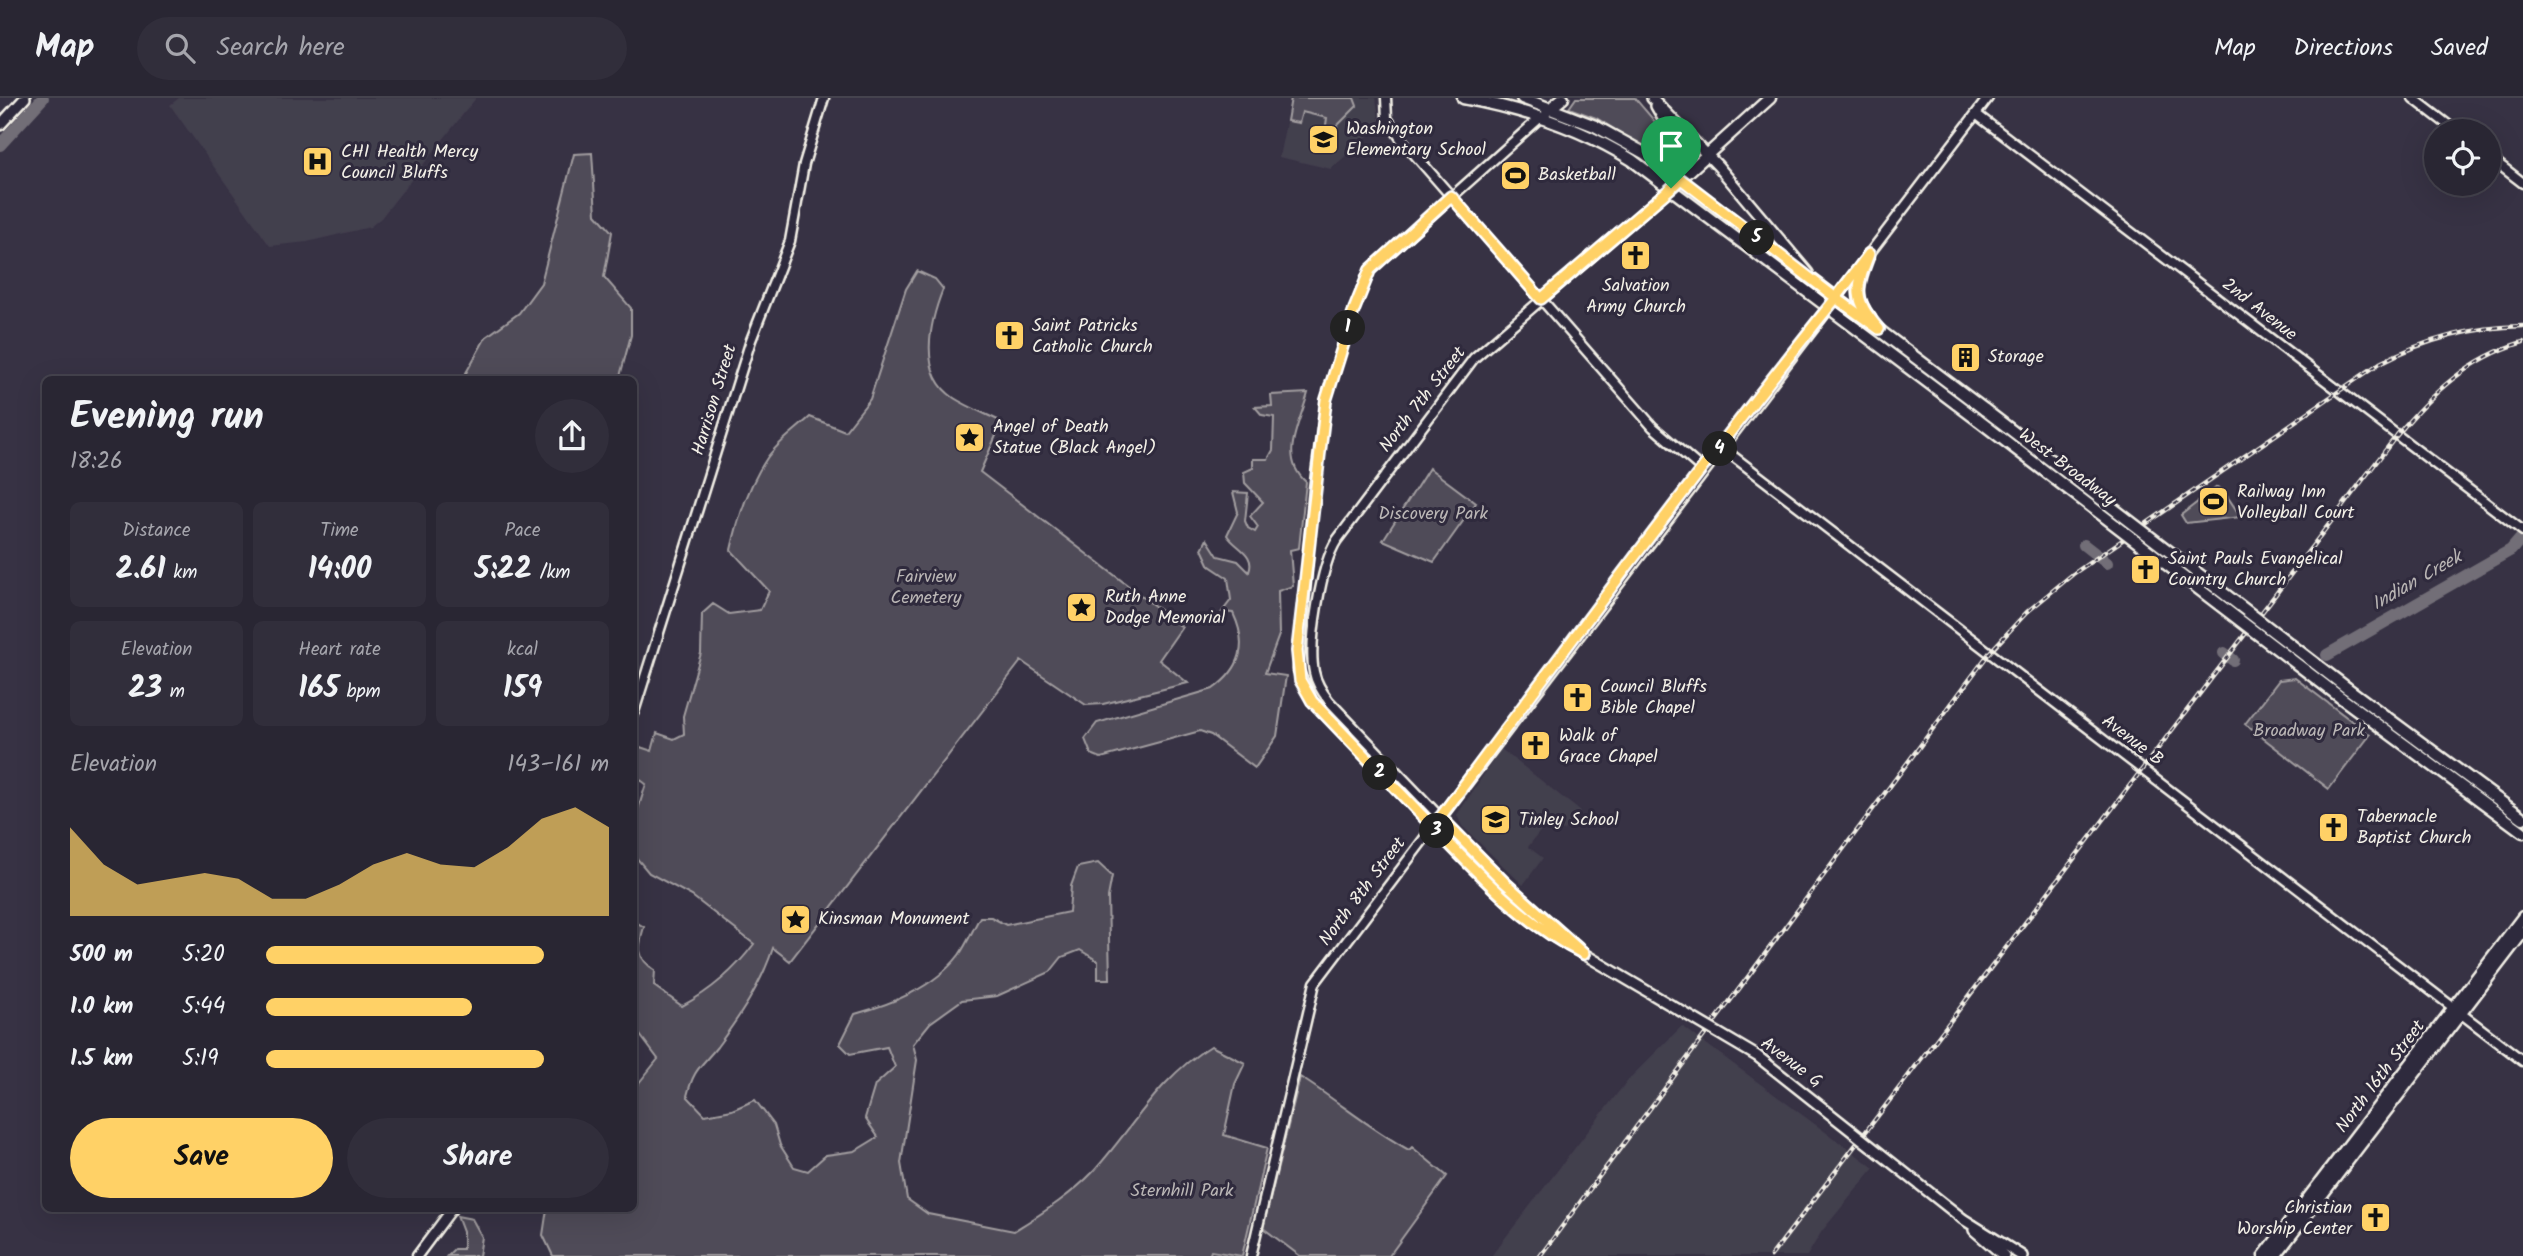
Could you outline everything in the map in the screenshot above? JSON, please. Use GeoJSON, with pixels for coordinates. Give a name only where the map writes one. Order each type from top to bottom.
{"type":"FeatureCollection","features":[{"type":"Feature","properties":{"kind":"main road"},"geometry":{"type":"LineString","coordinates":[[0,125],[25,98]]}},
{"type":"Feature","properties":{"kind":"main road","name":"West Broadway"},"geometry":{"type":"LineString","coordinates":[[1463,98],[1541,117],[1619,152],[1671,188],[2340,697],[2523,832]]}},
{"type":"Feature","properties":{"kind":"main road"},"geometry":{"type":"LineString","coordinates":[[1522,98],[1616,136],[1678,177],[1816,283]]}},
{"type":"Feature","properties":{"kind":"main road"},"geometry":{"type":"LineString","coordinates":[[1541,117],[1563,98]]}},
{"type":"Feature","properties":{"kind":"main road","name":"West Broadway"},"geometry":{"type":"LineString","coordinates":[[1652,98],[1707,155],[1816,283],[2347,688],[2523,818]]}},
{"type":"Feature","properties":{"kind":"main road","name":"West Broadway"},"geometry":{"type":"LineString","coordinates":[[1652,98],[1680,148],[1678,177]]}},
{"type":"Feature","properties":{"kind":"main road","name":"North 7th Street"},"geometry":{"type":"LineString","coordinates":[[1671,188],[1678,177],[1707,155],[1770,98]]}},
{"type":"Feature","properties":{"kind":"main road"},"geometry":{"type":"LineString","coordinates":[[1869,254],[1858,286],[1858,298],[1879,329]]}},
{"type":"Feature","properties":{"kind":"main road","name":"North 8th Street"},"geometry":{"type":"LineString","coordinates":[[1433,827],[1869,254]]}},
{"type":"Feature","properties":{"kind":"main road","name":"Avenue G"},"geometry":{"type":"LineString","coordinates":[[1440,817],[1504,882],[1584,954]]}},
{"type":"Feature","properties":{"kind":"main road","name":"Avenue G"},"geometry":{"type":"LineString","coordinates":[[1433,827],[1516,909],[1551,936],[1757,1056],[1963,1219],[2004,1256]]}},
{"type":"Feature","properties":{"kind":"main road","name":"North 16th Street"},"geometry":{"type":"LineString","coordinates":[[2275,1256],[2519,937],[2523,917]]}},
{"type":"Feature","properties":{"kind":"main road","name":"North 16th Street"},"geometry":{"type":"LineString","coordinates":[[2264,1256],[2453,1007],[2519,937]]}},
{"type":"Feature","properties":{"kind":"main road","name":"Avenue G"},"geometry":{"type":"LineString","coordinates":[[1963,1219],[2022,1256]]}},
{"type":"Feature","properties":{"kind":"street","name":"Harrison Street"},"geometry":{"type":"LineString","coordinates":[[637,702],[754,328],[790,241],[804,164],[824,98]]}},
{"type":"Feature","properties":{"kind":"street"},"geometry":{"type":"LineString","coordinates":[[1386,98],[1385,111],[1391,125],[1451,196],[1660,435],[1703,470]]}},
{"type":"Feature","properties":{"kind":"street"},"geometry":{"type":"LineString","coordinates":[[1869,254],[1988,98]]}},
{"type":"Feature","properties":{"kind":"street"},"geometry":{"type":"LineString","coordinates":[[2413,98],[2440,119]]}},
{"type":"Feature","properties":{"kind":"street","name":"2nd Avenue"},"geometry":{"type":"LineString","coordinates":[[1976,114],[2521,530]]}},
{"type":"Feature","properties":{"kind":"street","name":"Avenue G"},"geometry":{"type":"LineString","coordinates":[[1433,827],[1320,709],[1304,688],[1297,661],[1314,489],[1329,387],[1366,275],[1541,117]]}},
{"type":"Feature","properties":{"kind":"street"},"geometry":{"type":"LineString","coordinates":[[2501,166],[2523,183]]}},
{"type":"Feature","properties":{"kind":"street","name":"North 7th Street"},"geometry":{"type":"LineString","coordinates":[[1329,701],[1317,683],[1312,664],[1322,578],[1330,552],[1474,358],[1671,188]]}},
{"type":"Feature","properties":{"kind":"street","name":"Avenue B"},"geometry":{"type":"LineString","coordinates":[[1721,447],[2523,1061]]}},
{"type":"Feature","properties":{"kind":"street","name":"Avenue G"},"geometry":{"type":"LineString","coordinates":[[1329,701],[1440,817]]}},
{"type":"Feature","properties":{"kind":"street","name":"North 8th Street"},"geometry":{"type":"LineString","coordinates":[[1251,1256],[1315,984],[1433,827]]}},
{"type":"Feature","properties":{"kind":"street"},"geometry":{"type":"LineString","coordinates":[[417,1256],[450,1212]]}},
{"type":"Feature","properties":{"kind":"shaded area","name":"CHI Health Mercy Council Bluffs"},"geometry":{"type":"Polygon","coordinates":[[[179,98],[476,98],[381,218],[370,227],[307,242],[270,246],[170,105],[179,98]]]}},
{"type":"Feature","properties":{"kind":"shaded area","name":"Washington Elementary School"},"geometry":{"type":"Polygon","coordinates":[[[1291,98],[1376,98],[1380,125],[1331,169],[1279,157],[1291,98]]]}},
{"type":"Feature","properties":{"kind":"shaded area"},"geometry":{"type":"Polygon","coordinates":[[[1501,749],[1580,811],[1563,831],[1548,821],[1528,847],[1543,858],[1523,885],[1462,826],[1457,815],[1501,749]]]}},
{"type":"Feature","properties":{"kind":"shaded area"},"geometry":{"type":"Polygon","coordinates":[[[1682,1026],[1874,1168],[1822,1231],[1807,1256],[1491,1256],[1627,1081],[1682,1026]]]}},
{"type":"Feature","properties":{"kind":"green space"},"geometry":{"type":"Polygon","coordinates":[[[1291,98],[1354,98],[1357,106],[1328,135],[1325,132],[1327,118],[1302,112],[1299,123],[1287,121],[1291,98]]]}},
{"type":"Feature","properties":{"kind":"green space"},"geometry":{"type":"Polygon","coordinates":[[[1576,98],[1635,98],[1665,136],[1672,152],[1672,160],[1667,162],[1596,118],[1569,108],[1576,98]]]}},
{"type":"Feature","properties":{"kind":"green space"},"geometry":{"type":"Polygon","coordinates":[[[592,153],[596,214],[612,232],[604,277],[631,308],[631,335],[620,376],[464,376],[486,337],[519,313],[541,283],[574,154],[592,153]]]}},
{"type":"Feature","properties":{"kind":"green space"},"geometry":{"type":"Polygon","coordinates":[[[917,271],[935,279],[943,289],[931,332],[931,362],[935,375],[942,388],[954,398],[1002,422],[980,472],[1182,627],[1159,660],[1188,683],[1103,704],[1086,705],[1021,661],[790,961],[773,948],[749,1000],[695,1074],[687,1096],[705,1115],[732,1110],[755,1100],[774,1125],[780,1145],[794,1167],[808,1171],[826,1155],[855,1151],[878,1137],[865,1118],[875,1085],[895,1067],[887,1047],[850,1054],[840,1044],[855,1014],[897,1000],[937,977],[959,955],[980,917],[991,917],[1006,925],[1069,912],[1071,886],[1078,867],[1098,863],[1112,876],[1108,897],[1110,979],[1098,979],[1098,961],[1080,950],[1062,957],[1050,972],[997,996],[962,1000],[930,1023],[913,1044],[917,1060],[901,1163],[907,1199],[928,1214],[1014,1231],[1084,1181],[1161,1088],[1211,1046],[1245,1063],[1235,1084],[1224,1135],[1267,1148],[1242,1256],[1211,1251],[1209,1256],[553,1256],[543,1235],[547,1212],[637,1212],[637,1085],[658,1059],[637,1031],[637,923],[644,927],[640,952],[644,961],[655,970],[654,986],[682,1006],[722,979],[754,944],[692,896],[649,873],[637,859],[637,812],[646,784],[637,777],[637,746],[652,751],[657,733],[674,739],[684,734],[683,716],[701,653],[702,614],[713,604],[729,614],[760,610],[769,591],[731,550],[749,491],[771,452],[810,417],[845,431],[870,399],[906,289],[917,271]]]}},
{"type":"Feature","properties":{"kind":"green space"},"geometry":{"type":"Polygon","coordinates":[[[1308,393],[1296,428],[1292,451],[1293,462],[1306,482],[1299,548],[1290,550],[1293,586],[1278,591],[1279,635],[1265,673],[1286,676],[1277,736],[1255,768],[1211,735],[1200,731],[1101,758],[1091,754],[1085,739],[1097,723],[1213,689],[1236,664],[1241,646],[1238,625],[1233,613],[1222,612],[1231,600],[1228,578],[1210,566],[1202,549],[1207,539],[1218,556],[1238,561],[1249,572],[1250,560],[1227,535],[1238,512],[1233,492],[1248,493],[1245,521],[1248,528],[1255,532],[1258,527],[1250,516],[1263,502],[1245,483],[1244,472],[1253,468],[1253,459],[1268,459],[1273,450],[1274,417],[1262,415],[1255,407],[1272,406],[1271,395],[1308,393]]]}},
{"type":"Feature","properties":{"kind":"green space","name":"Discovery Park"},"geometry":{"type":"Polygon","coordinates":[[[1429,468],[1476,503],[1434,562],[1383,540],[1429,468]]]}},
{"type":"Feature","properties":{"kind":"green space","name":"Railway Inn Volleyball Court"},"geometry":{"type":"Polygon","coordinates":[[[2217,487],[2223,490],[2241,517],[2186,523],[2181,515],[2217,487]]]}},
{"type":"Feature","properties":{"kind":"green space","name":"Broadway Park"},"geometry":{"type":"Polygon","coordinates":[[[2295,678],[2370,735],[2329,789],[2245,724],[2279,680],[2295,678]]]}},
{"type":"Feature","properties":{"kind":"green space"},"geometry":{"type":"Polygon","coordinates":[[[1300,1077],[1395,1142],[1409,1150],[1412,1147],[1447,1176],[1389,1256],[1300,1256],[1263,1228],[1300,1077]]]}},
{"type":"Feature","properties":{"kind":"green space"},"geometry":{"type":"Polygon","coordinates":[[[457,1216],[472,1219],[482,1237],[479,1256],[447,1256],[454,1249],[463,1249],[463,1232],[457,1216]]]}},
{"type":"Feature","properties":{"kind":"waterway","name":"Indian Creek"},"geometry":{"type":"LineString","coordinates":[[0,145],[43,98]]}},
{"type":"Feature","properties":{"kind":"waterway","name":"Indian Creek"},"geometry":{"type":"LineString","coordinates":[[2327,655],[2511,550],[2523,536]]}},
{"type":"Feature","properties":{"kind":"waterway","name":"Indian Creek"},"geometry":{"type":"LineString","coordinates":[[2084,545],[2107,563]]}},
{"type":"Feature","properties":{"kind":"waterway","name":"Indian Creek"},"geometry":{"type":"LineString","coordinates":[[2224,653],[2233,660]]}},
{"type":"Feature","properties":{"kind":"railway"},"geometry":{"type":"LineString","coordinates":[[1540,1256],[1990,652],[2027,612],[2073,574],[2380,363],[2414,347],[2449,336],[2485,329],[2523,326]]}},
{"type":"Feature","properties":{"kind":"railway"},"geometry":{"type":"LineString","coordinates":[[1771,1256],[2397,435],[2438,391],[2469,367],[2485,357],[2523,342]]}},
{"type":"Feature","properties":{"kind":"place","name":"Washington Elementary School"},"geometry":{"type":"Point","coordinates":[1323,139]}},
{"type":"Feature","properties":{"kind":"place","name":"CHI Health Mercy Council Bluffs"},"geometry":{"type":"Point","coordinates":[318,162]}},
{"type":"Feature","properties":{"kind":"place","name":"Basketball"},"geometry":{"type":"Point","coordinates":[1515,175]}},
{"type":"Feature","properties":{"kind":"place","name":"Salvation Army Church"},"geometry":{"type":"Point","coordinates":[1636,256]}},
{"type":"Feature","properties":{"kind":"place","name":"Saint Patricks Catholic Church"},"geometry":{"type":"Point","coordinates":[1009,336]}},
{"type":"Feature","properties":{"kind":"place","name":"Storage"},"geometry":{"type":"Point","coordinates":[1965,357]}},
{"type":"Feature","properties":{"kind":"place","name":"Angel of Death Statue (Black Angel)"},"geometry":{"type":"Point","coordinates":[970,437]}},
{"type":"Feature","properties":{"kind":"place","name":"Railway Inn Volleyball Court"},"geometry":{"type":"Point","coordinates":[2214,502]}},
{"type":"Feature","properties":{"kind":"place","name":"Saint Pauls Evangelical Country Church"},"geometry":{"type":"Point","coordinates":[2145,569]}},
{"type":"Feature","properties":{"kind":"place","name":"Ruth Anne Dodge Memorial"},"geometry":{"type":"Point","coordinates":[1082,607]}},
{"type":"Feature","properties":{"kind":"place","name":"Council Bluffs Bible Chapel"},"geometry":{"type":"Point","coordinates":[1577,697]}},
{"type":"Feature","properties":{"kind":"place","name":"Walk of Grace Chapel"},"geometry":{"type":"Point","coordinates":[1536,746]}},
{"type":"Feature","properties":{"kind":"place","name":"Tinley School"},"geometry":{"type":"Point","coordinates":[1496,820]}},
{"type":"Feature","properties":{"kind":"place","name":"Tabernacle Baptist Church"},"geometry":{"type":"Point","coordinates":[2334,827]}},
{"type":"Feature","properties":{"kind":"place","name":"Kinsman Monument"},"geometry":{"type":"Point","coordinates":[795,919]}},
{"type":"Feature","properties":{"kind":"place","name":"Christian Worship Center"},"geometry":{"type":"Point","coordinates":[2375,1218]}},
{"type":"Feature","properties":{"kind":"route"},"geometry":{"type":"LineString","coordinates":[[1671,188],[1541,299],[1451,196],[1366,275],[1329,387],[1314,489],[1297,651],[1298,670],[1304,688],[1312,701],[1350,742],[1433,827],[1440,817],[1504,882],[1584,954],[1551,936],[1516,909],[1433,827],[1500,737],[1665,519],[1836,298],[1879,329],[1860,305],[1858,298],[1858,286],[1869,254],[1836,298],[1681,179],[1671,188]]}},
{"type":"Feature","properties":{"kind":"park label","name":"Fairview Cemetery"},"geometry":{"type":"Point","coordinates":[926,587]}},
{"type":"Feature","properties":{"kind":"park label","name":"Sternhill Park"},"geometry":{"type":"Point","coordinates":[1182,1191]}}]}
